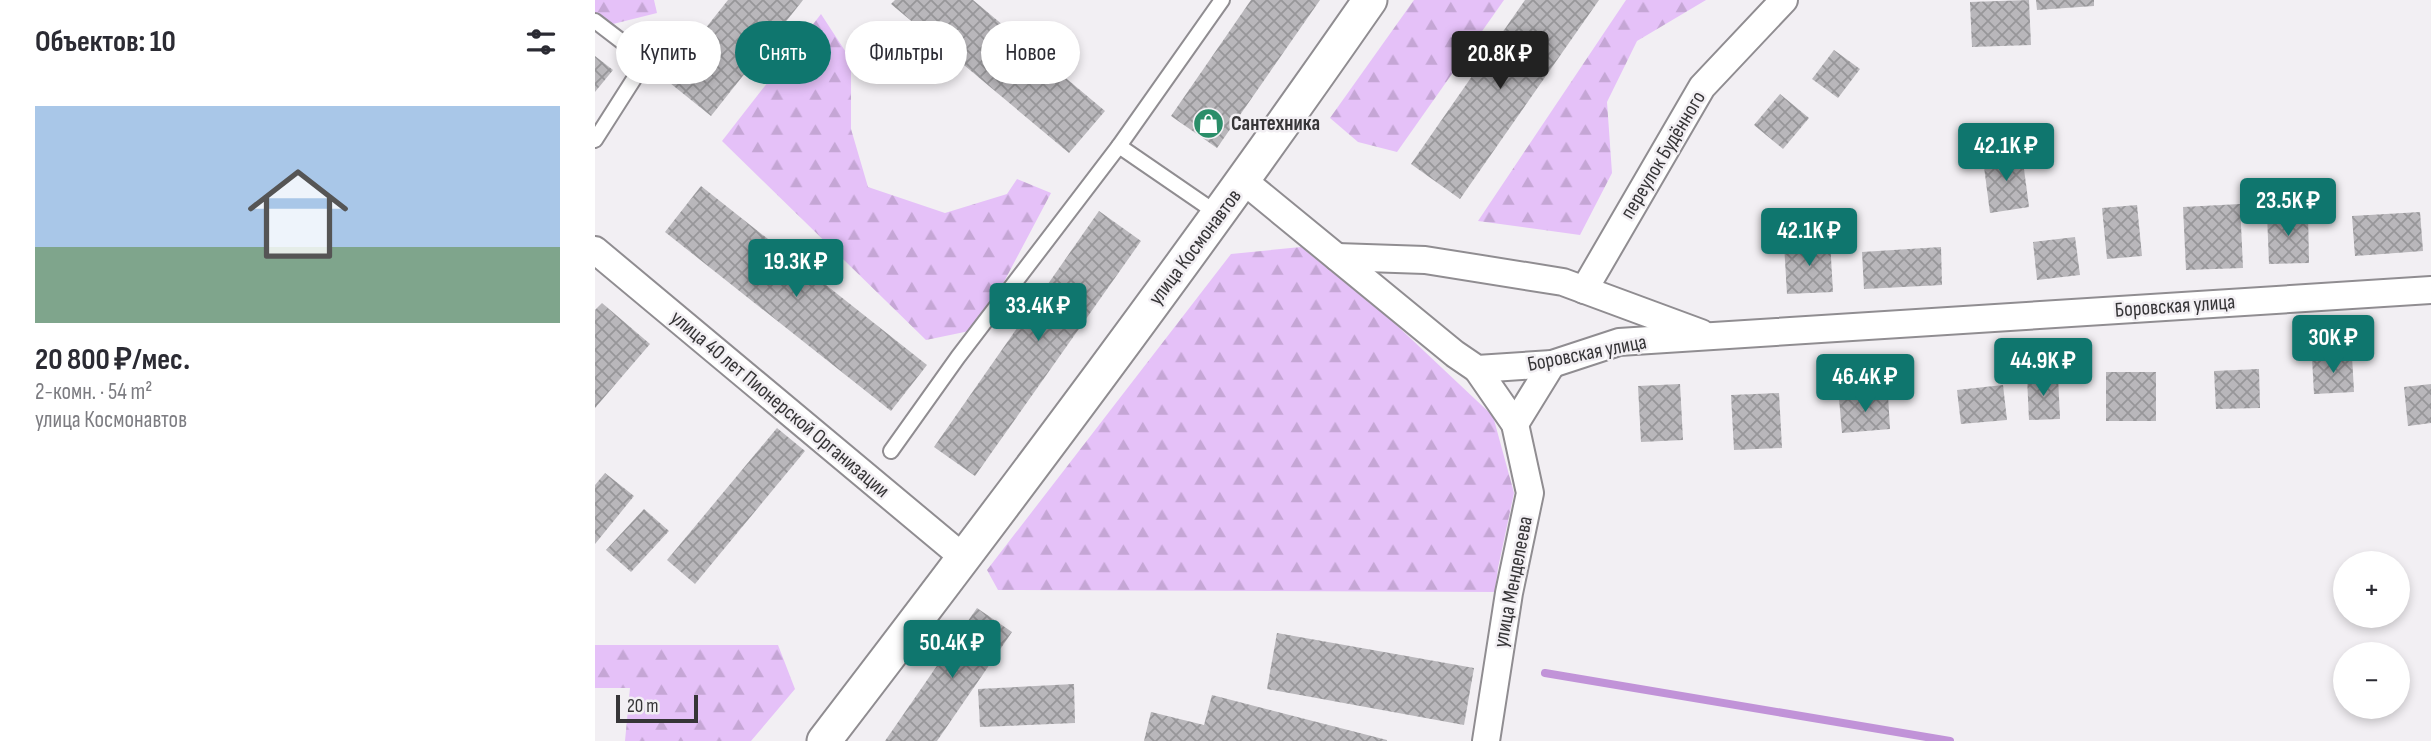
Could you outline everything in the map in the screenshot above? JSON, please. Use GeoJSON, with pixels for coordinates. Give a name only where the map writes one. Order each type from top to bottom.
{"type":"FeatureCollection","features":[{"type":"Feature","properties":{"kind":"street","name":"улица Космонавтов"},"geometry":{"type":"LineString","coordinates":[[824,741],[1219,215],[1370,0]]}},
{"type":"Feature","properties":{"kind":"street","name":"переулок Будённого"},"geometry":{"type":"LineString","coordinates":[[1584,290],[1702,87],[1784,0]]}},
{"type":"Feature","properties":{"kind":"street"},"geometry":{"type":"LineString","coordinates":[[1244,181],[1476,369]]}},
{"type":"Feature","properties":{"kind":"street","name":"улица 40 лет Пионерской Организации"},"geometry":{"type":"LineString","coordinates":[[595,250],[964,558]]}},
{"type":"Feature","properties":{"kind":"street","name":"Боровская улица"},"geometry":{"type":"LineString","coordinates":[[1337,257],[1425,260],[1563,282],[1709,336]]}},
{"type":"Feature","properties":{"kind":"street","name":"Боровская улица"},"geometry":{"type":"LineString","coordinates":[[1476,369],[1552,364],[1619,342],[2431,290]]}},
{"type":"Feature","properties":{"kind":"street"},"geometry":{"type":"LineString","coordinates":[[1515,424],[1552,364]]}},
{"type":"Feature","properties":{"kind":"street","name":"улица Менделеева"},"geometry":{"type":"LineString","coordinates":[[1476,369],[1515,424],[1530,494],[1509,593],[1486,741]]}},
{"type":"Feature","properties":{"kind":"lane"},"geometry":{"type":"LineString","coordinates":[[891,451],[958,357],[1118,146],[1222,0]]}},
{"type":"Feature","properties":{"kind":"lane"},"geometry":{"type":"LineString","coordinates":[[595,21],[646,60],[595,140]]}},
{"type":"Feature","properties":{"kind":"lane"},"geometry":{"type":"LineString","coordinates":[[1118,146],[1219,215]]}},
{"type":"Feature","properties":{"kind":"green space"},"geometry":{"type":"Polygon","coordinates":[[[595,0],[654,0],[657,13],[616,21],[609,25],[595,15],[595,0]]]}},
{"type":"Feature","properties":{"kind":"green space"},"geometry":{"type":"Polygon","coordinates":[[[1414,0],[1504,0],[1397,152],[1358,142],[1330,118],[1414,0]]]}},
{"type":"Feature","properties":{"kind":"green space"},"geometry":{"type":"Polygon","coordinates":[[[1626,0],[1706,0],[1637,41],[1607,102],[1612,173],[1580,235],[1478,221],[1626,0]]]}},
{"type":"Feature","properties":{"kind":"green space"},"geometry":{"type":"Polygon","coordinates":[[[821,14],[826,21],[816,21],[821,14]]]}},
{"type":"Feature","properties":{"kind":"green space"},"geometry":{"type":"Polygon","coordinates":[[[831,29],[845,51],[845,84],[851,84],[851,129],[868,187],[945,213],[1007,194],[1017,179],[1051,193],[979,329],[926,340],[722,141],[766,84],[831,84],[831,29]]]}},
{"type":"Feature","properties":{"kind":"green space"},"geometry":{"type":"Polygon","coordinates":[[[1301,247],[1390,319],[1493,416],[1514,493],[1495,592],[998,590],[987,570],[1231,254],[1301,247]]]}},
{"type":"Feature","properties":{"kind":"green space"},"geometry":{"type":"Polygon","coordinates":[[[595,645],[778,645],[795,689],[751,741],[625,741],[630,688],[595,688],[595,645]]]}},
{"type":"Feature","properties":{"kind":"building"},"geometry":{"type":"Polygon","coordinates":[[[728,0],[803,0],[786,21],[735,21],[736,84],[711,116],[671,84],[721,84],[721,21],[711,21],[728,0]]]}},
{"type":"Feature","properties":{"kind":"building"},"geometry":{"type":"Polygon","coordinates":[[[895,0],[973,0],[998,21],[981,21],[981,79],[967,68],[967,21],[911,21],[891,4],[895,0]]]}},
{"type":"Feature","properties":{"kind":"building"},"geometry":{"type":"Polygon","coordinates":[[[1251,0],[1320,0],[1217,148],[1171,116],[1251,0]]]}},
{"type":"Feature","properties":{"kind":"building"},"geometry":{"type":"Polygon","coordinates":[[[1525,0],[1599,0],[1460,199],[1411,164],[1525,0]]]}},
{"type":"Feature","properties":{"kind":"building"},"geometry":{"type":"Polygon","coordinates":[[[2029,0],[2031,45],[1972,47],[1970,2],[2029,0]]]}},
{"type":"Feature","properties":{"kind":"building"},"geometry":{"type":"Polygon","coordinates":[[[2036,0],[2094,0],[2094,6],[2037,10],[2036,0]]]}},
{"type":"Feature","properties":{"kind":"building"},"geometry":{"type":"Polygon","coordinates":[[[1834,50],[1860,69],[1838,98],[1812,79],[1834,50]]]}},
{"type":"Feature","properties":{"kind":"building"},"geometry":{"type":"Polygon","coordinates":[[[595,56],[613,70],[595,92],[595,56]]]}},
{"type":"Feature","properties":{"kind":"building"},"geometry":{"type":"Polygon","coordinates":[[[987,84],[1073,84],[1105,111],[1069,153],[987,84]]]}},
{"type":"Feature","properties":{"kind":"building"},"geometry":{"type":"Polygon","coordinates":[[[1780,94],[1809,118],[1783,149],[1754,125],[1780,94]]]}},
{"type":"Feature","properties":{"kind":"building"},"geometry":{"type":"Polygon","coordinates":[[[2022,154],[2029,207],[1990,213],[1983,159],[2022,154]]]}},
{"type":"Feature","properties":{"kind":"building"},"geometry":{"type":"Polygon","coordinates":[[[701,186],[927,365],[891,411],[665,232],[701,186]]]}},
{"type":"Feature","properties":{"kind":"building"},"geometry":{"type":"Polygon","coordinates":[[[2240,204],[2243,268],[2186,270],[2183,207],[2240,204]]]}},
{"type":"Feature","properties":{"kind":"building"},"geometry":{"type":"Polygon","coordinates":[[[2137,205],[2142,256],[2107,259],[2102,208],[2137,205]]]}},
{"type":"Feature","properties":{"kind":"building"},"geometry":{"type":"Polygon","coordinates":[[[1099,211],[1141,241],[975,476],[934,447],[1099,211]]]}},
{"type":"Feature","properties":{"kind":"building"},"geometry":{"type":"Polygon","coordinates":[[[2420,212],[2423,251],[2355,256],[2352,216],[2420,212]]]}},
{"type":"Feature","properties":{"kind":"building"},"geometry":{"type":"Polygon","coordinates":[[[2308,213],[2309,263],[2269,264],[2267,214],[2308,213]]]}},
{"type":"Feature","properties":{"kind":"building"},"geometry":{"type":"Polygon","coordinates":[[[2075,237],[2080,275],[2037,280],[2033,242],[2075,237]]]}},
{"type":"Feature","properties":{"kind":"building"},"geometry":{"type":"Polygon","coordinates":[[[1830,241],[1833,292],[1787,294],[1784,244],[1830,241]]]}},
{"type":"Feature","properties":{"kind":"building"},"geometry":{"type":"Polygon","coordinates":[[[1941,247],[1942,285],[1864,289],[1862,252],[1941,247]]]}},
{"type":"Feature","properties":{"kind":"building"},"geometry":{"type":"Polygon","coordinates":[[[602,303],[650,344],[595,408],[595,310],[602,303]]]}},
{"type":"Feature","properties":{"kind":"building"},"geometry":{"type":"Polygon","coordinates":[[[2352,356],[2354,392],[2314,394],[2312,358],[2352,356]]]}},
{"type":"Feature","properties":{"kind":"building"},"geometry":{"type":"Polygon","coordinates":[[[2259,369],[2260,408],[2216,409],[2214,371],[2259,369]]]}},
{"type":"Feature","properties":{"kind":"building"},"geometry":{"type":"Polygon","coordinates":[[[2106,372],[2156,372],[2156,421],[2106,421],[2106,372]]]}},
{"type":"Feature","properties":{"kind":"building"},"geometry":{"type":"Polygon","coordinates":[[[2058,376],[2060,419],[2029,420],[2027,377],[2058,376]]]}},
{"type":"Feature","properties":{"kind":"building"},"geometry":{"type":"Polygon","coordinates":[[[1680,384],[1683,440],[1641,442],[1638,386],[1680,384]]]}},
{"type":"Feature","properties":{"kind":"building"},"geometry":{"type":"Polygon","coordinates":[[[2431,384],[2431,423],[2408,426],[2404,387],[2431,384]]]}},
{"type":"Feature","properties":{"kind":"building"},"geometry":{"type":"Polygon","coordinates":[[[2003,385],[2007,420],[1961,424],[1957,390],[2003,385]]]}},
{"type":"Feature","properties":{"kind":"building"},"geometry":{"type":"Polygon","coordinates":[[[1779,393],[1782,448],[1734,450],[1731,395],[1779,393]]]}},
{"type":"Feature","properties":{"kind":"building"},"geometry":{"type":"Polygon","coordinates":[[[1888,395],[1890,429],[1842,433],[1839,398],[1888,395]]]}},
{"type":"Feature","properties":{"kind":"building"},"geometry":{"type":"Polygon","coordinates":[[[777,428],[805,451],[695,584],[667,560],[777,428]]]}},
{"type":"Feature","properties":{"kind":"building"},"geometry":{"type":"Polygon","coordinates":[[[605,473],[634,496],[595,544],[595,485],[605,473]]]}},
{"type":"Feature","properties":{"kind":"building"},"geometry":{"type":"Polygon","coordinates":[[[644,509],[669,531],[631,572],[606,550],[644,509]]]}},
{"type":"Feature","properties":{"kind":"building"},"geometry":{"type":"Polygon","coordinates":[[[977,608],[1012,632],[937,741],[885,741],[977,608]]]}},
{"type":"Feature","properties":{"kind":"building"},"geometry":{"type":"Polygon","coordinates":[[[1277,633],[1474,668],[1464,725],[1267,689],[1277,633]]]}},
{"type":"Feature","properties":{"kind":"building"},"geometry":{"type":"Polygon","coordinates":[[[1074,684],[1075,723],[980,727],[978,689],[1074,684]]]}},
{"type":"Feature","properties":{"kind":"building"},"geometry":{"type":"Polygon","coordinates":[[[1212,695],[1387,741],[1144,741],[1151,712],[1204,725],[1212,695]]]}},
{"type":"Feature","properties":{"kind":"waterway"},"geometry":{"type":"LineString","coordinates":[[1545,673],[1950,741]]}},
{"type":"Feature","properties":{"kind":"place","name":"Сантехника"},"geometry":{"type":"Point","coordinates":[1208,123]}}]}
